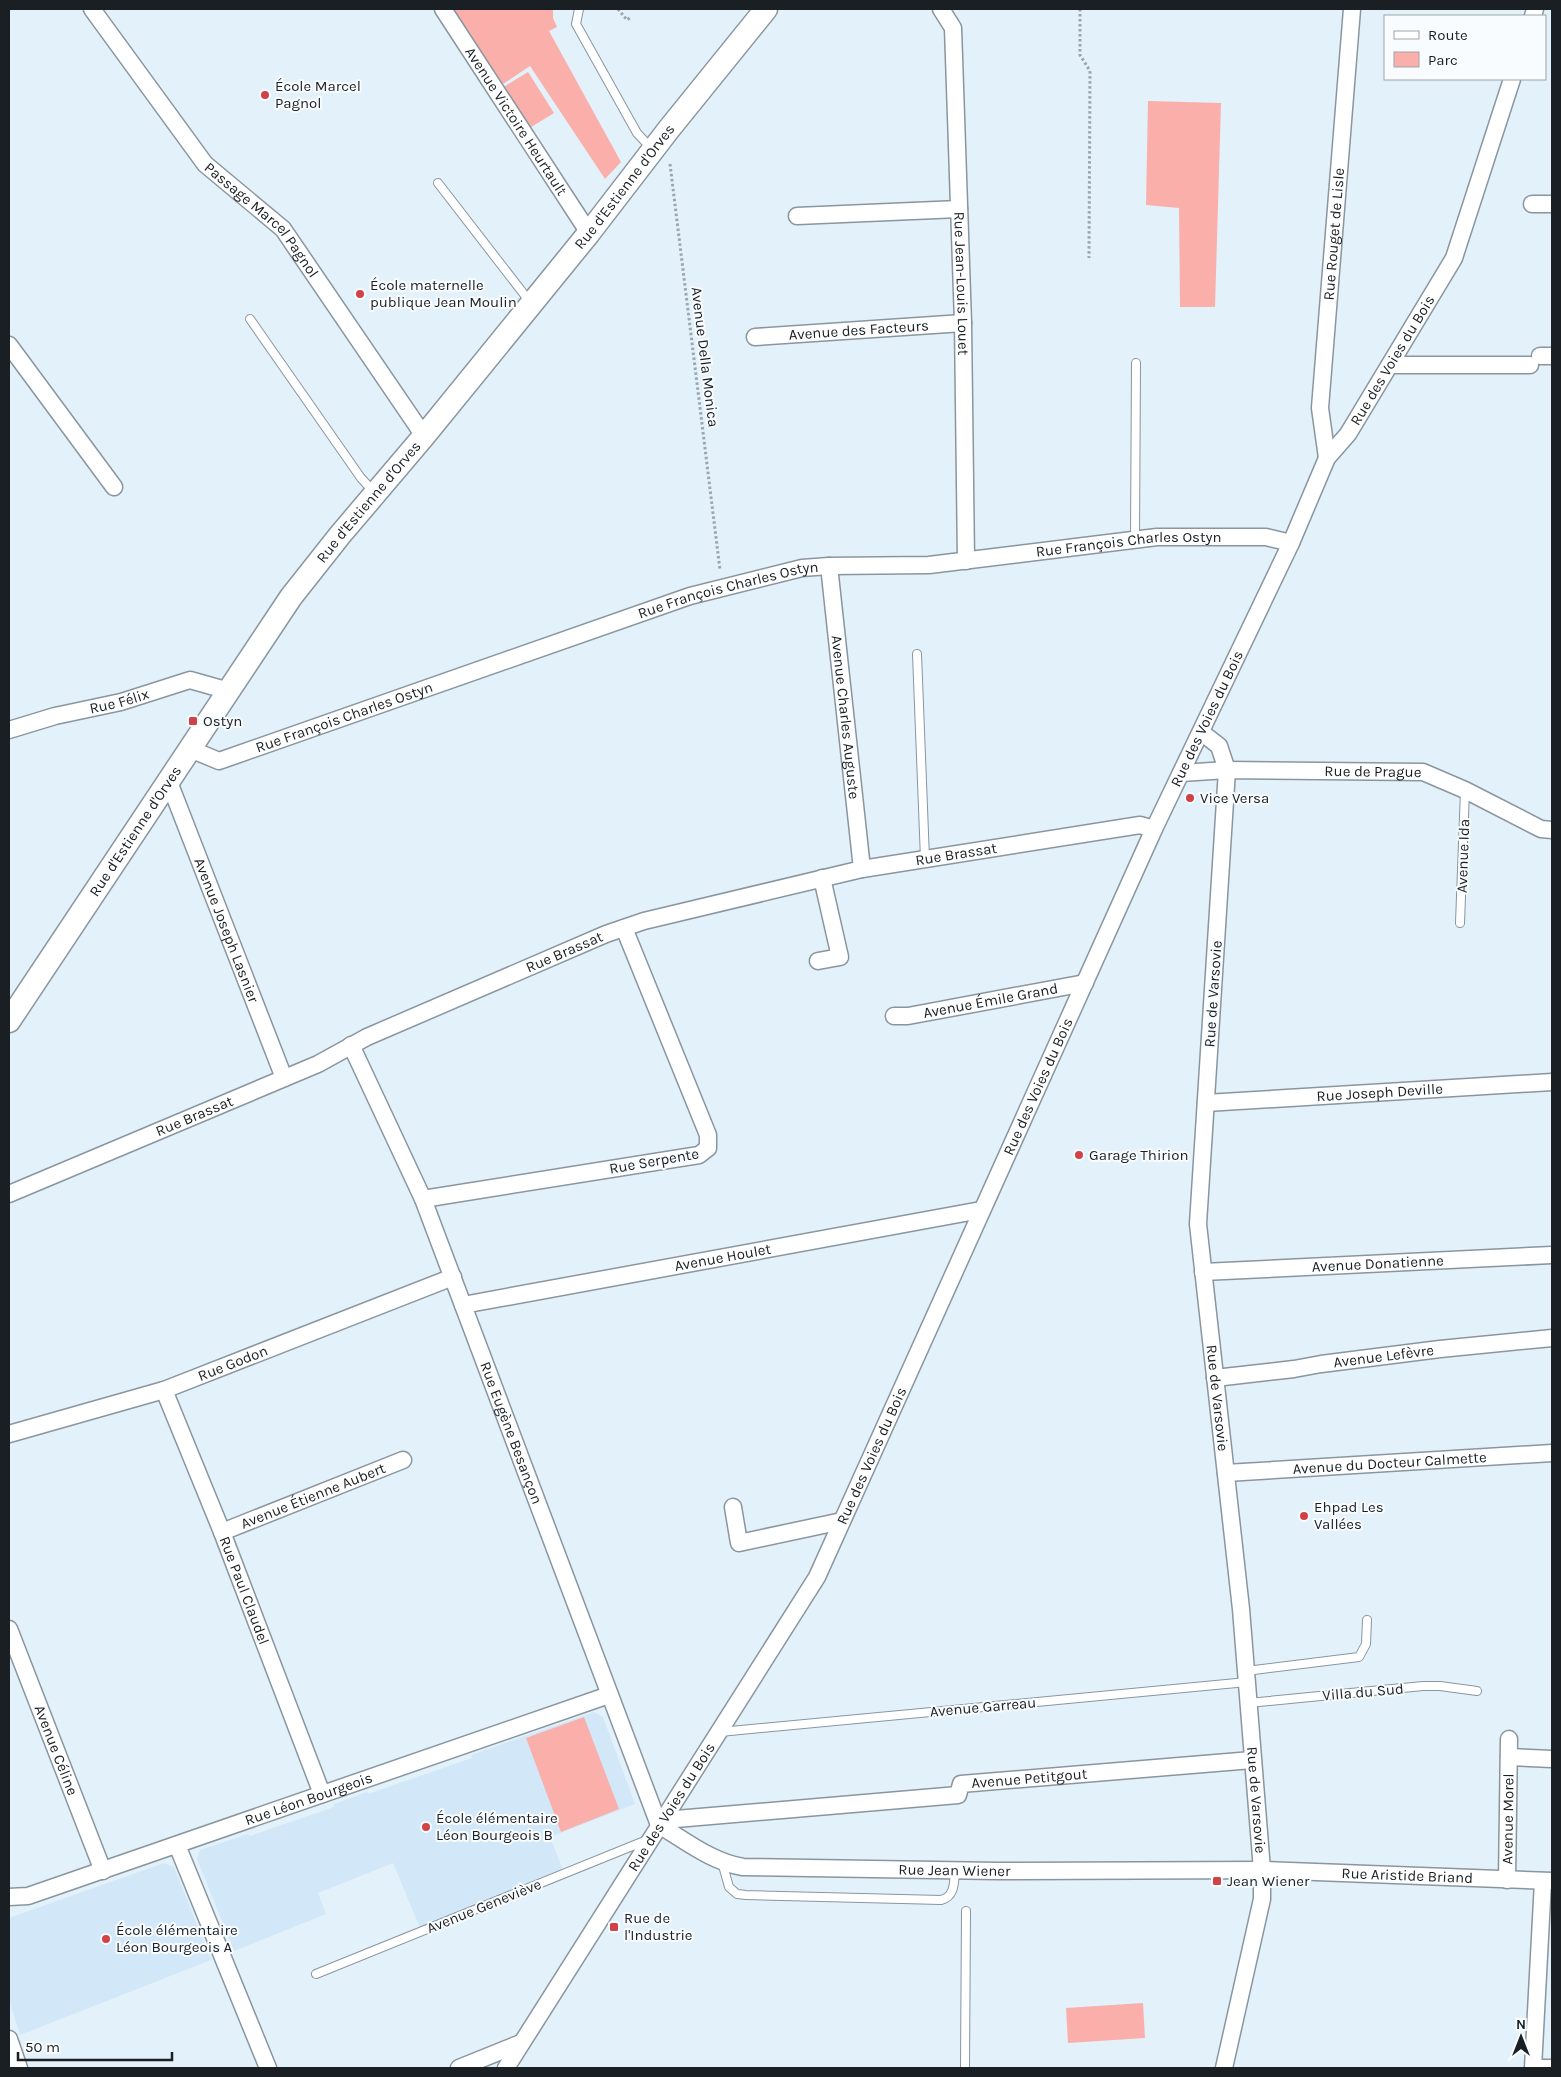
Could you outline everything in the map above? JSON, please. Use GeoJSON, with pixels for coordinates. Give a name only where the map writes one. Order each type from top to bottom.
{"type":"FeatureCollection","features":[{"type":"Feature","properties":{"kind":"street","name":"Passage Marcel Pagnol"},"geometry":{"type":"LineString","coordinates":[[92,9],[204,164],[283,229],[424,436]]}},
{"type":"Feature","properties":{"kind":"street","name":"Avenue Victoire Heurtault"},"geometry":{"type":"LineString","coordinates":[[443,9],[589,233]]}},
{"type":"Feature","properties":{"kind":"street","name":"Rue d'Estienne d'Orves"},"geometry":{"type":"LineString","coordinates":[[9,1021],[291,597],[589,233],[662,157],[766,9]]}},
{"type":"Feature","properties":{"kind":"street","name":"Rue Jean-Louis Louet"},"geometry":{"type":"LineString","coordinates":[[941,9],[953,28],[962,323],[966,562]]}},
{"type":"Feature","properties":{"kind":"street","name":"Rue Rouget de Lisle"},"geometry":{"type":"LineString","coordinates":[[1327,458],[1320,408],[1352,9]]}},
{"type":"Feature","properties":{"kind":"street","name":"Rue des Voies du Bois"},"geometry":{"type":"LineString","coordinates":[[506,2068],[520,2043],[720,1732],[817,1577],[1154,829],[1290,543],[1327,458],[1348,434],[1454,258],[1512,80]]}},
{"type":"Feature","properties":{"kind":"street"},"geometry":{"type":"LineString","coordinates":[[1532,204],[1552,204]]}},
{"type":"Feature","properties":{"kind":"street"},"geometry":{"type":"LineString","coordinates":[[797,216],[959,209]]}},
{"type":"Feature","properties":{"kind":"street","name":"Avenue des Facteurs"},"geometry":{"type":"LineString","coordinates":[[755,337],[962,323]]}},
{"type":"Feature","properties":{"kind":"street"},"geometry":{"type":"LineString","coordinates":[[9,345],[114,487]]}},
{"type":"Feature","properties":{"kind":"street"},"geometry":{"type":"LineString","coordinates":[[1390,365],[1541,359]]}},
{"type":"Feature","properties":{"kind":"street","name":"Rue François Charles Ostyn"},"geometry":{"type":"LineString","coordinates":[[190,750],[219,761],[690,596],[802,568],[929,565],[966,562],[1135,538],[1266,537],[1290,543]]}},
{"type":"Feature","properties":{"kind":"street","name":"Avenue Charles Auguste"},"geometry":{"type":"LineString","coordinates":[[829,566],[862,869]]}},
{"type":"Feature","properties":{"kind":"street","name":"Rue Félix"},"geometry":{"type":"LineString","coordinates":[[9,730],[55,716],[121,702],[190,680],[229,691]]}},
{"type":"Feature","properties":{"kind":"street","name":"Rue de Varsovie"},"geometry":{"type":"LineString","coordinates":[[1201,732],[1219,746],[1228,770],[1198,1224],[1226,1473],[1246,1676],[1262,1870],[1262,1899],[1224,2068]]}},
{"type":"Feature","properties":{"kind":"street","name":"Rue de Prague"},"geometry":{"type":"LineString","coordinates":[[1181,773],[1228,770],[1423,772],[1465,790],[1541,829],[1552,830]]}},
{"type":"Feature","properties":{"kind":"street","name":"Avenue Joseph Lasnier"},"geometry":{"type":"LineString","coordinates":[[169,782],[284,1078]]}},
{"type":"Feature","properties":{"kind":"street","name":"Rue Brassat"},"geometry":{"type":"LineString","coordinates":[[9,1194],[318,1064],[367,1036],[624,928],[862,869],[1140,825],[1154,829]]}},
{"type":"Feature","properties":{"kind":"street"},"geometry":{"type":"LineString","coordinates":[[818,961],[840,957],[822,878]]}},
{"type":"Feature","properties":{"kind":"street","name":"Rue Serpente"},"geometry":{"type":"LineString","coordinates":[[423,1199],[699,1155],[708,1148],[708,1135],[624,928]]}},
{"type":"Feature","properties":{"kind":"street","name":"Avenue Émile Grand"},"geometry":{"type":"LineString","coordinates":[[894,1016],[908,1016],[1085,982]]}},
{"type":"Feature","properties":{"kind":"street","name":"Rue Eugène Besançon"},"geometry":{"type":"LineString","coordinates":[[351,1046],[423,1199],[658,1828]]}},
{"type":"Feature","properties":{"kind":"street","name":"Rue Joseph Deville"},"geometry":{"type":"LineString","coordinates":[[1206,1103],[1552,1082]]}},
{"type":"Feature","properties":{"kind":"street","name":"Avenue Houlet"},"geometry":{"type":"LineString","coordinates":[[463,1304],[982,1210]]}},
{"type":"Feature","properties":{"kind":"street","name":"Avenue Donatienne"},"geometry":{"type":"LineString","coordinates":[[1203,1272],[1552,1255]]}},
{"type":"Feature","properties":{"kind":"street","name":"Rue Godon"},"geometry":{"type":"LineString","coordinates":[[9,1434],[164,1390],[453,1277]]}},
{"type":"Feature","properties":{"kind":"street","name":"Avenue Lefèvre"},"geometry":{"type":"LineString","coordinates":[[1215,1378],[1294,1370],[1321,1364],[1440,1349],[1552,1338]]}},
{"type":"Feature","properties":{"kind":"street","name":"Rue Paul Claudel"},"geometry":{"type":"LineString","coordinates":[[164,1390],[222,1532],[322,1794]]}},
{"type":"Feature","properties":{"kind":"street","name":"Avenue du Docteur Calmette"},"geometry":{"type":"LineString","coordinates":[[1226,1473],[1552,1453]]}},
{"type":"Feature","properties":{"kind":"street","name":"Avenue Étienne Aubert"},"geometry":{"type":"LineString","coordinates":[[222,1532],[403,1460]]}},
{"type":"Feature","properties":{"kind":"street"},"geometry":{"type":"LineString","coordinates":[[732,1506],[739,1543],[842,1520]]}},
{"type":"Feature","properties":{"kind":"street","name":"Avenue Céline"},"geometry":{"type":"LineString","coordinates":[[9,1629],[103,1870]]}},
{"type":"Feature","properties":{"kind":"street","name":"Rue Léon Bourgeois"},"geometry":{"type":"LineString","coordinates":[[9,1898],[28,1896],[609,1694]]}},
{"type":"Feature","properties":{"kind":"street","name":"Avenue Morel"},"geometry":{"type":"LineString","coordinates":[[1507,1880],[1509,1739]]}},
{"type":"Feature","properties":{"kind":"street","name":"Avenue Morel"},"geometry":{"type":"LineString","coordinates":[[1509,1757],[1552,1759]]}},
{"type":"Feature","properties":{"kind":"street","name":"Avenue Petitgout"},"geometry":{"type":"LineString","coordinates":[[658,1828],[958,1795],[961,1784],[1252,1760]]}},
{"type":"Feature","properties":{"kind":"street","name":"Rue Jean Wiener"},"geometry":{"type":"LineString","coordinates":[[658,1828],[722,1862],[743,1867],[955,1870],[1262,1870]]}},
{"type":"Feature","properties":{"kind":"street"},"geometry":{"type":"LineString","coordinates":[[177,1845],[268,2068]]}},
{"type":"Feature","properties":{"kind":"street","name":"Rue Aristide Briand"},"geometry":{"type":"LineString","coordinates":[[1262,1870],[1548,1881]]}},
{"type":"Feature","properties":{"kind":"street"},"geometry":{"type":"LineString","coordinates":[[1548,1881],[1533,2068],[1552,2068]]}},
{"type":"Feature","properties":{"kind":"street"},"geometry":{"type":"LineString","coordinates":[[9,2039],[19,2068]]}},
{"type":"Feature","properties":{"kind":"street"},"geometry":{"type":"LineString","coordinates":[[459,2068],[520,2043]]}},
{"type":"Feature","properties":{"kind":"lane"},"geometry":{"type":"LineString","coordinates":[[579,9],[576,24],[637,133],[662,157]]}},
{"type":"Feature","properties":{"kind":"lane"},"geometry":{"type":"LineString","coordinates":[[438,183],[531,304]]}},
{"type":"Feature","properties":{"kind":"lane"},"geometry":{"type":"LineString","coordinates":[[250,319],[361,478],[375,494]]}},
{"type":"Feature","properties":{"kind":"lane"},"geometry":{"type":"LineString","coordinates":[[1135,538],[1136,363]]}},
{"type":"Feature","properties":{"kind":"lane"},"geometry":{"type":"LineString","coordinates":[[917,654],[925,859]]}},
{"type":"Feature","properties":{"kind":"lane","name":"Avenue Ida"},"geometry":{"type":"LineString","coordinates":[[1460,923],[1465,790]]}},
{"type":"Feature","properties":{"kind":"lane","name":"Avenue Garreau"},"geometry":{"type":"LineString","coordinates":[[720,1732],[1246,1676],[1359,1657],[1366,1644],[1367,1620]]}},
{"type":"Feature","properties":{"kind":"lane","name":"Villa du Sud"},"geometry":{"type":"LineString","coordinates":[[1248,1703],[1422,1686],[1440,1686],[1478,1691]]}},
{"type":"Feature","properties":{"kind":"lane","name":"Avenue Geneviève"},"geometry":{"type":"LineString","coordinates":[[316,1974],[658,1828]]}},
{"type":"Feature","properties":{"kind":"lane"},"geometry":{"type":"LineString","coordinates":[[722,1862],[729,1887],[738,1894],[941,1900],[950,1896],[953,1889],[955,1870]]}},
{"type":"Feature","properties":{"kind":"lane"},"geometry":{"type":"LineString","coordinates":[[965,2068],[966,1910]]}},
{"type":"Feature","properties":{"kind":"path"},"geometry":{"type":"LineString","coordinates":[[618,9],[627,20],[631,17]]}},
{"type":"Feature","properties":{"kind":"path"},"geometry":{"type":"LineString","coordinates":[[1080,9],[1080,55],[1090,71],[1089,258]]}},
{"type":"Feature","properties":{"kind":"path","name":"Avenue Della Monica"},"geometry":{"type":"LineString","coordinates":[[662,157],[722,588]]}},
{"type":"Feature","properties":{"kind":"shaded area","name":"École élémentaire Léon Bourgeois B"},"geometry":{"type":"Polygon","coordinates":[[[594,1712],[603,1717],[635,1804],[550,1837],[563,1870],[420,1928],[393,1863],[318,1893],[326,1914],[234,1951],[197,1859],[200,1850],[248,1834],[250,1836],[334,1807],[334,1804],[472,1758],[471,1755],[594,1712]]]}},
{"type":"Feature","properties":{"kind":"shaded area","name":"École élémentaire Léon Bourgeois A"},"geometry":{"type":"Polygon","coordinates":[[[164,1863],[174,1867],[211,1960],[20,2035],[9,2000],[9,1918],[164,1863]]]}},
{"type":"Feature","properties":{"kind":"green space"},"geometry":{"type":"Polygon","coordinates":[[[450,9],[553,9],[553,18],[557,27],[549,31],[621,162],[605,179],[530,66],[500,86],[450,9]]]}},
{"type":"Feature","properties":{"kind":"green space"},"geometry":{"type":"Polygon","coordinates":[[[528,72],[554,113],[528,129],[502,88],[528,72]]]}},
{"type":"Feature","properties":{"kind":"green space"},"geometry":{"type":"Polygon","coordinates":[[[1148,101],[1221,103],[1215,307],[1180,307],[1179,208],[1146,205],[1148,101]]]}},
{"type":"Feature","properties":{"kind":"green space"},"geometry":{"type":"Polygon","coordinates":[[[584,1717],[619,1809],[561,1832],[526,1738],[584,1717]]]}},
{"type":"Feature","properties":{"kind":"green space"},"geometry":{"type":"Polygon","coordinates":[[[1143,2003],[1145,2038],[1068,2043],[1066,2008],[1143,2003]]]}},
{"type":"Feature","properties":{"kind":"place","name":"École Marcel Pagnol"},"geometry":{"type":"Point","coordinates":[265,95]}},
{"type":"Feature","properties":{"kind":"place","name":"École maternelle publique Jean Moulin"},"geometry":{"type":"Point","coordinates":[360,294]}},
{"type":"Feature","properties":{"kind":"place","name":"Ostyn"},"geometry":{"type":"Point","coordinates":[193,721]}},
{"type":"Feature","properties":{"kind":"place","name":"Vice Versa"},"geometry":{"type":"Point","coordinates":[1190,798]}},
{"type":"Feature","properties":{"kind":"place","name":"Garage Thirion"},"geometry":{"type":"Point","coordinates":[1079,1155]}},
{"type":"Feature","properties":{"kind":"place","name":"Ehpad Les Vallées"},"geometry":{"type":"Point","coordinates":[1304,1516]}},
{"type":"Feature","properties":{"kind":"place","name":"École élémentaire Léon Bourgeois B"},"geometry":{"type":"Point","coordinates":[426,1827]}},
{"type":"Feature","properties":{"kind":"place","name":"Jean Wiener"},"geometry":{"type":"Point","coordinates":[1217,1881]}},
{"type":"Feature","properties":{"kind":"place","name":"Rue de l'Industrie"},"geometry":{"type":"Point","coordinates":[614,1927]}},
{"type":"Feature","properties":{"kind":"place","name":"École élémentaire Léon Bourgeois A"},"geometry":{"type":"Point","coordinates":[106,1939]}}]}
